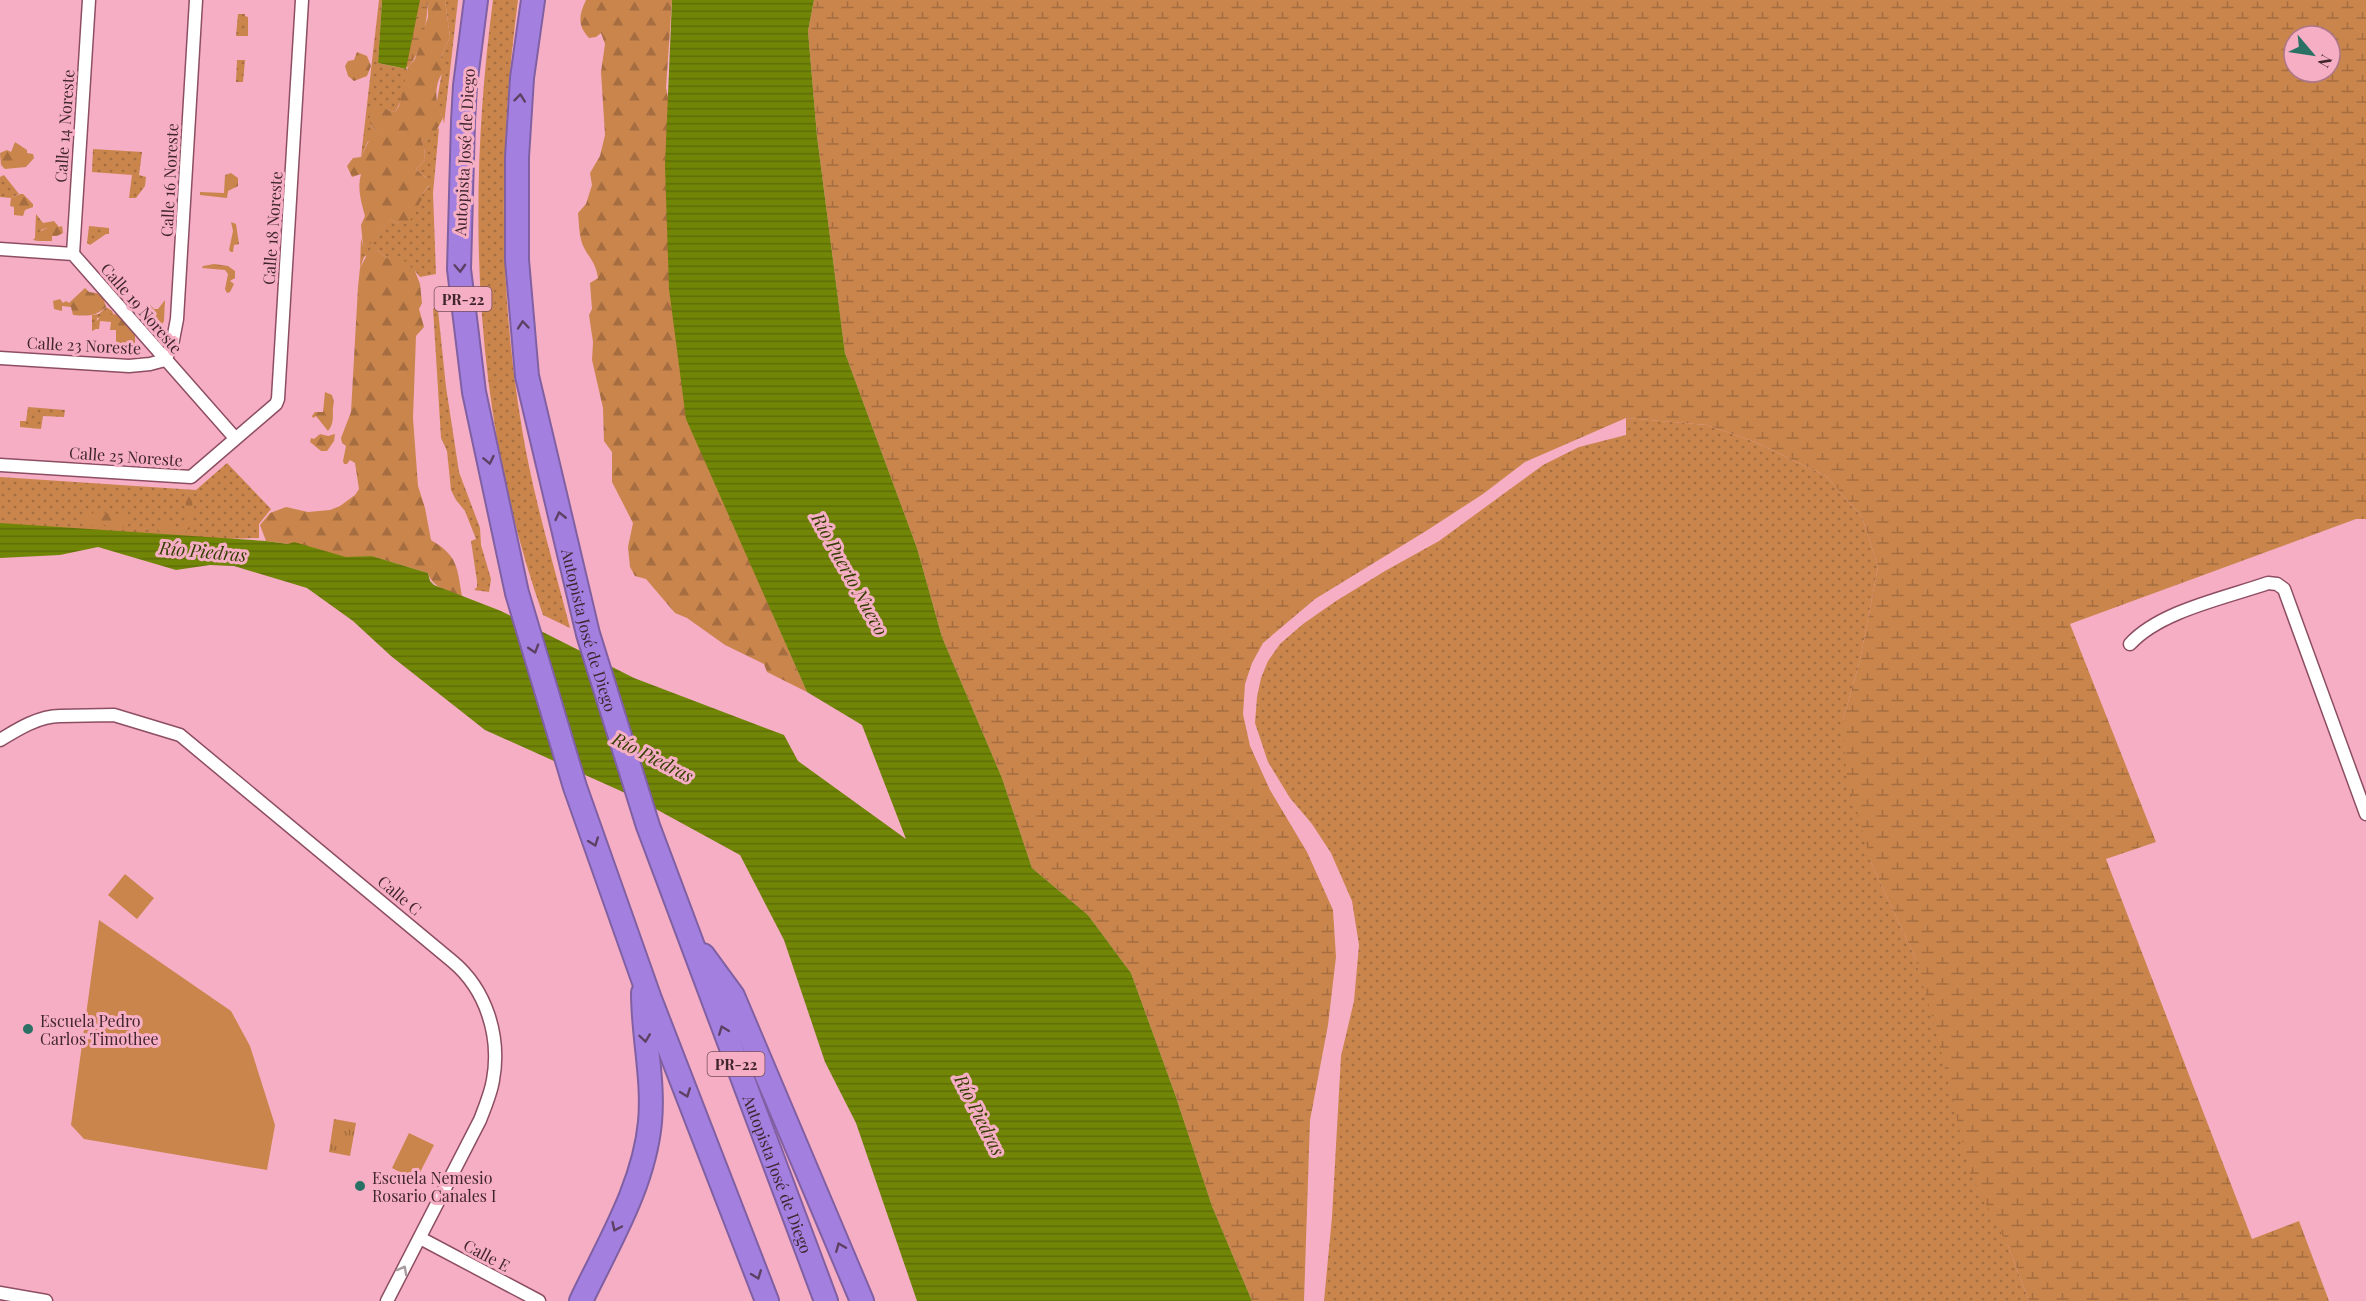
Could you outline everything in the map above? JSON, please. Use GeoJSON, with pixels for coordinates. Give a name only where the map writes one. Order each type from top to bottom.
{"type":"FeatureCollection","features":[{"type":"Feature","properties":{"kind":"highway","name":"Autopista José de Diego"},"geometry":{"type":"LineString","coordinates":[[476,0],[465,86],[459,268],[474,392],[517,593],[575,787],[643,980],[767,1301]]}},
{"type":"Feature","properties":{"kind":"highway","name":"Autopista José de Diego"},"geometry":{"type":"LineString","coordinates":[[533,0],[518,119],[517,260],[527,376],[588,634],[648,826],[685,930],[826,1301]]}},
{"type":"Feature","properties":{"kind":"highway"},"geometry":{"type":"LineString","coordinates":[[685,930],[733,996],[862,1301]]}},
{"type":"Feature","properties":{"kind":"highway"},"geometry":{"type":"LineString","coordinates":[[581,1301],[633,1190],[647,1144],[650,1091],[643,1024],[643,980]]}},
{"type":"Feature","properties":{"kind":"street","name":"Calle 14 Noreste"},"geometry":{"type":"LineString","coordinates":[[73,254],[89,0]]}},
{"type":"Feature","properties":{"kind":"street","name":"Calle 16 Noreste"},"geometry":{"type":"LineString","coordinates":[[165,360],[175,333],[177,320],[196,0]]}},
{"type":"Feature","properties":{"kind":"street","name":"Calle 18 Noreste"},"geometry":{"type":"LineString","coordinates":[[235,438],[272,407],[278,399],[302,0]]}},
{"type":"Feature","properties":{"kind":"street"},"geometry":{"type":"LineString","coordinates":[[0,249],[73,254]]}},
{"type":"Feature","properties":{"kind":"street","name":"Calle 19 Noreste"},"geometry":{"type":"LineString","coordinates":[[73,254],[235,438]]}},
{"type":"Feature","properties":{"kind":"street","name":"Calle 23 Noreste"},"geometry":{"type":"LineString","coordinates":[[0,358],[129,366],[165,360]]}},
{"type":"Feature","properties":{"kind":"street","name":"Calle 25 Noreste"},"geometry":{"type":"LineString","coordinates":[[0,465],[191,477],[235,438]]}},
{"type":"Feature","properties":{"kind":"street"},"geometry":{"type":"LineString","coordinates":[[2130,644],[2141,632],[2153,624],[2177,614],[2268,583],[2277,584],[2284,589],[2366,814]]}},
{"type":"Feature","properties":{"kind":"street","name":"Calle C"},"geometry":{"type":"LineString","coordinates":[[0,740],[23,727],[53,716],[114,715],[180,735],[444,954],[479,991],[492,1026],[495,1056],[494,1079],[480,1120],[387,1301]]}},
{"type":"Feature","properties":{"kind":"street","name":"Calle E"},"geometry":{"type":"LineString","coordinates":[[420,1238],[539,1301]]}},
{"type":"Feature","properties":{"kind":"street"},"geometry":{"type":"LineString","coordinates":[[0,1293],[46,1301]]}},
{"type":"Feature","properties":{"kind":"green space"},"geometry":{"type":"Polygon","coordinates":[[[379,0],[382,0],[378,63],[405,69],[406,67],[407,77],[395,112],[387,110],[371,125],[378,134],[368,141],[361,157],[379,0]]]}},
{"type":"Feature","properties":{"kind":"green space"},"geometry":{"type":"Polygon","coordinates":[[[400,0],[428,0],[421,44],[408,67],[395,64],[400,0]]]}},
{"type":"Feature","properties":{"kind":"green space"},"geometry":{"type":"Polygon","coordinates":[[[428,0],[445,0],[450,37],[441,57],[444,71],[437,88],[438,107],[443,118],[435,133],[421,140],[425,160],[416,169],[431,183],[422,194],[422,199],[408,224],[399,224],[390,219],[374,242],[363,246],[361,225],[365,216],[359,190],[361,174],[352,177],[347,166],[353,158],[361,157],[372,134],[377,133],[368,120],[373,110],[382,105],[387,110],[395,112],[399,106],[408,67],[415,59],[428,17],[428,0]]]}},
{"type":"Feature","properties":{"kind":"green space"},"geometry":{"type":"Polygon","coordinates":[[[445,0],[458,0],[444,124],[436,106],[442,72],[441,57],[450,37],[445,0]]]}},
{"type":"Feature","properties":{"kind":"green space"},"geometry":{"type":"Polygon","coordinates":[[[493,0],[518,0],[507,107],[504,215],[505,269],[514,376],[532,479],[570,628],[543,615],[520,540],[502,465],[489,388],[478,233],[485,77],[493,0]]]}},
{"type":"Feature","properties":{"kind":"green space"},"geometry":{"type":"Polygon","coordinates":[[[586,0],[672,0],[666,88],[773,615],[807,692],[767,672],[764,664],[725,645],[687,618],[675,613],[646,579],[635,576],[630,567],[628,547],[633,523],[612,482],[612,452],[604,441],[603,408],[592,360],[593,342],[589,315],[592,309],[590,283],[598,278],[595,266],[582,243],[578,213],[586,204],[592,185],[590,173],[600,156],[605,135],[601,72],[605,44],[601,33],[589,38],[582,29],[581,15],[586,0]]]}},
{"type":"Feature","properties":{"kind":"green space"},"geometry":{"type":"Polygon","coordinates":[[[814,0],[2366,0],[2366,519],[2356,519],[2070,624],[2156,842],[2106,859],[2252,1239],[2299,1221],[2329,1301],[2029,1301],[2008,1246],[1969,1171],[1935,1026],[1914,955],[1872,865],[1846,772],[1843,720],[1860,660],[1878,567],[1862,517],[1826,476],[1755,442],[1707,425],[1626,418],[1525,462],[1483,494],[1315,599],[1263,643],[1252,663],[1245,684],[1243,714],[1250,746],[1270,790],[1307,852],[1333,910],[1336,957],[1328,1025],[1310,1120],[1304,1301],[1252,1301],[1212,1206],[1175,1094],[1131,973],[1088,915],[1032,868],[1002,778],[942,637],[917,548],[845,353],[817,136],[808,31],[814,0]]]}},
{"type":"Feature","properties":{"kind":"green space"},"geometry":{"type":"Polygon","coordinates":[[[238,14],[245,14],[248,17],[248,36],[236,36],[238,14]]]}},
{"type":"Feature","properties":{"kind":"green space"},"geometry":{"type":"Polygon","coordinates":[[[357,52],[367,56],[371,66],[367,76],[354,81],[348,76],[345,66],[348,61],[354,60],[357,52]]]}},
{"type":"Feature","properties":{"kind":"green space"},"geometry":{"type":"Polygon","coordinates":[[[237,60],[245,60],[243,82],[236,82],[237,60]]]}},
{"type":"Feature","properties":{"kind":"green space"},"geometry":{"type":"Polygon","coordinates":[[[439,128],[433,193],[436,274],[420,277],[415,271],[387,258],[377,250],[364,257],[360,268],[361,238],[363,246],[375,238],[390,219],[399,224],[417,206],[422,194],[429,186],[426,178],[416,169],[425,160],[421,140],[439,128]]]}},
{"type":"Feature","properties":{"kind":"green space"},"geometry":{"type":"Polygon","coordinates":[[[15,142],[27,150],[27,153],[33,154],[34,158],[26,167],[5,169],[1,165],[0,153],[7,150],[11,152],[15,142]]]}},
{"type":"Feature","properties":{"kind":"green space"},"geometry":{"type":"Polygon","coordinates":[[[93,149],[142,152],[139,175],[146,177],[145,186],[136,198],[129,198],[132,175],[92,172],[93,149]]]}},
{"type":"Feature","properties":{"kind":"green space"},"geometry":{"type":"Polygon","coordinates":[[[231,173],[238,178],[238,186],[228,191],[227,198],[200,195],[200,192],[224,193],[225,175],[231,173]]]}},
{"type":"Feature","properties":{"kind":"green space"},"geometry":{"type":"Polygon","coordinates":[[[4,175],[19,194],[11,198],[0,197],[0,177],[4,175]]]}},
{"type":"Feature","properties":{"kind":"green space"},"geometry":{"type":"Polygon","coordinates":[[[23,194],[33,204],[33,207],[25,210],[23,216],[14,215],[14,207],[10,206],[11,198],[23,194]]]}},
{"type":"Feature","properties":{"kind":"green space"},"geometry":{"type":"Polygon","coordinates":[[[36,214],[47,228],[41,230],[38,241],[33,240],[36,214]]]}},
{"type":"Feature","properties":{"kind":"green space"},"geometry":{"type":"Polygon","coordinates":[[[54,221],[59,227],[62,226],[63,233],[52,236],[52,241],[38,241],[39,232],[47,228],[42,225],[43,223],[54,221]]]}},
{"type":"Feature","properties":{"kind":"green space"},"geometry":{"type":"Polygon","coordinates":[[[231,222],[236,224],[239,244],[234,245],[233,252],[229,250],[233,231],[231,222]]]}},
{"type":"Feature","properties":{"kind":"green space"},"geometry":{"type":"Polygon","coordinates":[[[89,226],[109,228],[109,234],[90,245],[87,243],[89,226]]]}},
{"type":"Feature","properties":{"kind":"green space"},"geometry":{"type":"Polygon","coordinates":[[[377,250],[387,258],[405,261],[415,271],[420,284],[422,303],[419,309],[424,327],[416,336],[413,418],[418,486],[431,540],[447,551],[455,563],[462,596],[437,585],[428,573],[372,556],[346,558],[310,547],[266,541],[260,525],[270,513],[286,507],[308,512],[330,510],[340,506],[355,495],[359,489],[355,463],[350,460],[344,464],[346,446],[342,443],[341,438],[351,412],[360,268],[368,253],[377,250]]]}},
{"type":"Feature","properties":{"kind":"green space"},"geometry":{"type":"Polygon","coordinates":[[[214,264],[228,266],[235,271],[235,278],[230,281],[234,284],[230,292],[227,293],[225,289],[228,274],[225,270],[202,268],[214,264]]]}},
{"type":"Feature","properties":{"kind":"green space"},"geometry":{"type":"Polygon","coordinates":[[[85,288],[89,292],[102,294],[106,307],[98,313],[87,316],[73,315],[71,307],[62,306],[62,311],[54,309],[53,301],[60,299],[63,303],[66,301],[69,303],[85,288]]]}},
{"type":"Feature","properties":{"kind":"green space"},"geometry":{"type":"Polygon","coordinates":[[[165,300],[164,321],[156,328],[139,311],[147,309],[150,305],[158,309],[165,300]]]}},
{"type":"Feature","properties":{"kind":"green space"},"geometry":{"type":"Polygon","coordinates":[[[106,307],[112,311],[114,316],[97,318],[96,329],[92,331],[92,315],[99,314],[106,307]]]}},
{"type":"Feature","properties":{"kind":"green space"},"geometry":{"type":"Polygon","coordinates":[[[433,308],[438,310],[446,387],[459,472],[480,528],[481,545],[491,579],[489,592],[474,590],[477,587],[477,581],[471,541],[476,539],[465,511],[451,490],[447,451],[441,438],[433,308]]]}},
{"type":"Feature","properties":{"kind":"green space"},"geometry":{"type":"Polygon","coordinates":[[[115,314],[135,334],[137,348],[131,354],[116,353],[116,330],[110,330],[111,322],[100,321],[99,329],[96,329],[94,324],[101,316],[115,314]]]}},
{"type":"Feature","properties":{"kind":"green space"},"geometry":{"type":"Polygon","coordinates":[[[325,392],[332,395],[334,402],[332,424],[328,431],[316,416],[313,418],[312,416],[315,412],[323,412],[325,392]]]}},
{"type":"Feature","properties":{"kind":"green space"},"geometry":{"type":"Polygon","coordinates":[[[28,407],[65,410],[64,417],[43,416],[41,429],[20,427],[20,421],[26,421],[28,407]]]}},
{"type":"Feature","properties":{"kind":"green space"},"geometry":{"type":"Polygon","coordinates":[[[1626,418],[1707,425],[1755,442],[1826,476],[1862,517],[1878,567],[1860,660],[1843,720],[1872,865],[1914,955],[2008,1246],[2029,1301],[1324,1301],[1332,1217],[1341,1056],[1354,1001],[1359,945],[1352,901],[1331,853],[1312,824],[1290,798],[1268,762],[1255,723],[1261,678],[1268,661],[1280,644],[1303,624],[1385,571],[1439,541],[1543,465],[1579,447],[1626,435],[1626,418]]]}},
{"type":"Feature","properties":{"kind":"green space"},"geometry":{"type":"Polygon","coordinates":[[[320,434],[328,436],[335,434],[334,441],[327,451],[321,451],[310,442],[311,438],[314,439],[320,434]]]}},
{"type":"Feature","properties":{"kind":"green space"},"geometry":{"type":"Polygon","coordinates":[[[227,463],[271,509],[259,524],[259,538],[221,539],[0,526],[0,477],[196,490],[227,463]]]}},
{"type":"Feature","properties":{"kind":"green space"},"geometry":{"type":"Polygon","coordinates":[[[190,490],[193,492],[191,528],[185,529],[187,532],[176,534],[157,530],[161,520],[165,519],[175,527],[184,528],[186,501],[190,490]]]}},
{"type":"Feature","properties":{"kind":"green space"},"geometry":{"type":"Polygon","coordinates":[[[94,512],[122,514],[129,523],[127,527],[113,529],[100,523],[94,526],[82,524],[80,518],[83,515],[91,515],[94,512]]]}},
{"type":"Feature","properties":{"kind":"green space"},"geometry":{"type":"Polygon","coordinates":[[[125,874],[154,898],[137,919],[108,895],[125,874]]]}},
{"type":"Feature","properties":{"kind":"green space"},"geometry":{"type":"Polygon","coordinates":[[[99,920],[231,1011],[250,1046],[275,1125],[267,1170],[84,1139],[71,1125],[99,920]]]}},
{"type":"Feature","properties":{"kind":"green space"},"geometry":{"type":"Polygon","coordinates":[[[334,1119],[356,1123],[350,1156],[329,1152],[334,1119]]]}},
{"type":"Feature","properties":{"kind":"green space"},"geometry":{"type":"Polygon","coordinates":[[[409,1133],[434,1145],[416,1180],[392,1168],[409,1133]]]}},
{"type":"Feature","properties":{"kind":"water"},"geometry":{"type":"Polygon","coordinates":[[[382,0],[420,0],[406,69],[378,63],[382,0]]]}},
{"type":"Feature","properties":{"kind":"water"},"geometry":{"type":"Polygon","coordinates":[[[672,0],[814,0],[808,31],[817,136],[845,353],[917,548],[942,637],[1002,778],[1032,868],[1088,915],[1131,973],[1175,1094],[1212,1206],[1252,1301],[917,1301],[856,1123],[825,1062],[784,940],[740,855],[632,796],[485,730],[391,656],[353,621],[307,588],[234,566],[210,565],[176,570],[98,547],[60,555],[0,558],[0,523],[288,544],[294,542],[346,557],[372,556],[428,573],[434,585],[501,611],[634,678],[784,735],[798,761],[906,839],[862,725],[807,692],[686,419],[669,289],[665,166],[672,0]]]}},
{"type":"Feature","properties":{"kind":"place","name":"Escuela Pedro Carlos Timothee"},"geometry":{"type":"Point","coordinates":[28,1029]}},
{"type":"Feature","properties":{"kind":"place","name":"Escuela Nemesio Rosario Canales I"},"geometry":{"type":"Point","coordinates":[360,1186]}},
{"type":"Feature","properties":{"kind":"water label","name":"Río Piedras"},"geometry":{"type":"Point","coordinates":[203,551]}},
{"type":"Feature","properties":{"kind":"water label","name":"Río Puerto Nuevo"},"geometry":{"type":"Point","coordinates":[850,574]}},
{"type":"Feature","properties":{"kind":"water label","name":"Río Piedras"},"geometry":{"type":"Point","coordinates":[653,757]}},
{"type":"Feature","properties":{"kind":"water label","name":"Río Piedras"},"geometry":{"type":"Point","coordinates":[980,1115]}}]}
